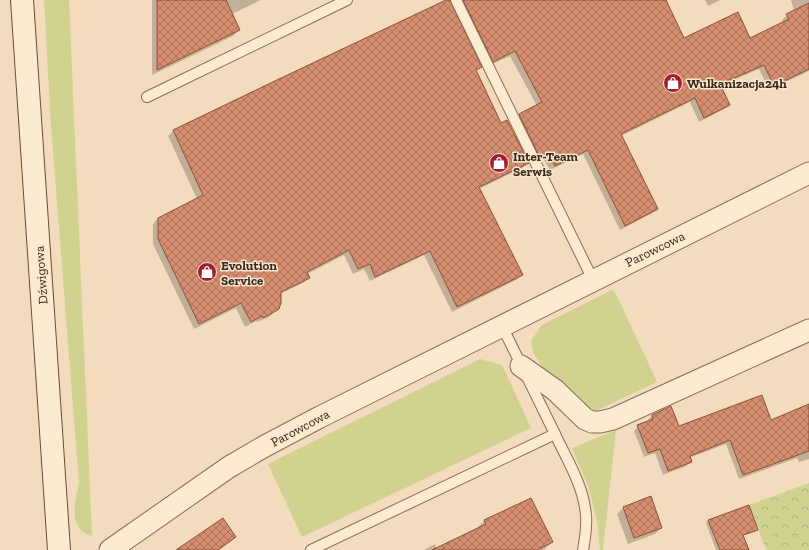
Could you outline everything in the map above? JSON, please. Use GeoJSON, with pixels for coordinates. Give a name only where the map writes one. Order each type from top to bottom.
{"type":"FeatureCollection","features":[{"type":"Feature","properties":{"kind":"main road","name":"Dźwigowa"},"geometry":{"type":"LineString","coordinates":[[22,0],[59,550]]}},
{"type":"Feature","properties":{"kind":"street","name":"Parowcowa"},"geometry":{"type":"LineString","coordinates":[[110,550],[229,467],[265,446],[320,417],[809,173]]}},
{"type":"Feature","properties":{"kind":"street"},"geometry":{"type":"LineString","coordinates":[[521,366],[555,390],[585,419],[592,422],[600,422],[613,419],[809,330]]}},
{"type":"Feature","properties":{"kind":"lane"},"geometry":{"type":"LineString","coordinates":[[147,97],[347,0]]}},
{"type":"Feature","properties":{"kind":"lane"},"geometry":{"type":"LineString","coordinates":[[456,0],[593,280]]}},
{"type":"Feature","properties":{"kind":"lane"},"geometry":{"type":"LineString","coordinates":[[502,326],[583,495],[586,516],[583,550]]}},
{"type":"Feature","properties":{"kind":"lane"},"geometry":{"type":"LineString","coordinates":[[311,550],[555,434]]}},
{"type":"Feature","properties":{"kind":"green space"},"geometry":{"type":"Polygon","coordinates":[[[44,0],[69,0],[92,536],[84,533],[79,528],[75,516],[75,502],[79,483],[51,126],[44,0]]]}},
{"type":"Feature","properties":{"kind":"green space"},"geometry":{"type":"Polygon","coordinates":[[[612,290],[617,296],[657,382],[591,413],[550,380],[533,352],[531,341],[542,325],[612,290]]]}},
{"type":"Feature","properties":{"kind":"green space"},"geometry":{"type":"Polygon","coordinates":[[[480,359],[502,365],[531,428],[302,537],[268,464],[480,359]]]}},
{"type":"Feature","properties":{"kind":"green space"},"geometry":{"type":"Polygon","coordinates":[[[616,430],[603,550],[600,550],[597,521],[589,488],[572,448],[616,430]]]}},
{"type":"Feature","properties":{"kind":"green space"},"geometry":{"type":"Polygon","coordinates":[[[809,483],[809,550],[766,550],[749,505],[809,483]]]}},
{"type":"Feature","properties":{"kind":"building"},"geometry":{"type":"Polygon","coordinates":[[[157,0],[226,0],[240,30],[157,70],[157,0]]]}},
{"type":"Feature","properties":{"kind":"building"},"geometry":{"type":"Polygon","coordinates":[[[446,0],[450,0],[482,67],[476,70],[501,123],[507,120],[529,163],[479,187],[523,275],[457,307],[430,251],[375,277],[370,264],[358,269],[349,250],[307,272],[310,278],[281,292],[281,303],[279,309],[263,318],[262,316],[251,322],[241,303],[199,324],[158,239],[158,218],[203,195],[173,130],[446,0]]]}},
{"type":"Feature","properties":{"kind":"building"},"geometry":{"type":"Polygon","coordinates":[[[463,0],[666,0],[684,38],[738,12],[750,38],[789,19],[786,14],[809,3],[809,69],[774,86],[764,65],[720,84],[730,105],[704,118],[695,98],[621,134],[658,209],[625,226],[588,150],[555,166],[548,154],[540,158],[519,114],[542,102],[515,51],[493,62],[463,0]]]}},
{"type":"Feature","properties":{"kind":"building"},"geometry":{"type":"Polygon","coordinates":[[[762,395],[771,420],[809,404],[809,451],[743,475],[730,440],[690,456],[692,462],[668,471],[660,449],[648,453],[637,425],[653,419],[652,415],[671,406],[679,426],[762,395]]]}},
{"type":"Feature","properties":{"kind":"building"},"geometry":{"type":"Polygon","coordinates":[[[651,496],[662,528],[634,538],[623,507],[651,496]]]}},
{"type":"Feature","properties":{"kind":"building"},"geometry":{"type":"Polygon","coordinates":[[[531,498],[553,542],[537,550],[432,550],[486,524],[484,520],[531,498]]]}},
{"type":"Feature","properties":{"kind":"building"},"geometry":{"type":"Polygon","coordinates":[[[749,505],[758,530],[743,535],[749,550],[720,550],[708,520],[749,505]]]}},
{"type":"Feature","properties":{"kind":"building"},"geometry":{"type":"Polygon","coordinates":[[[223,518],[236,537],[218,550],[176,550],[223,518]]]}},
{"type":"Feature","properties":{"kind":"place","name":"Wulkanizacja24h"},"geometry":{"type":"Point","coordinates":[673,83]}},
{"type":"Feature","properties":{"kind":"place","name":"Inter-Team Serwis"},"geometry":{"type":"Point","coordinates":[499,163]}},
{"type":"Feature","properties":{"kind":"place","name":"Evolution Service"},"geometry":{"type":"Point","coordinates":[207,272]}}]}
